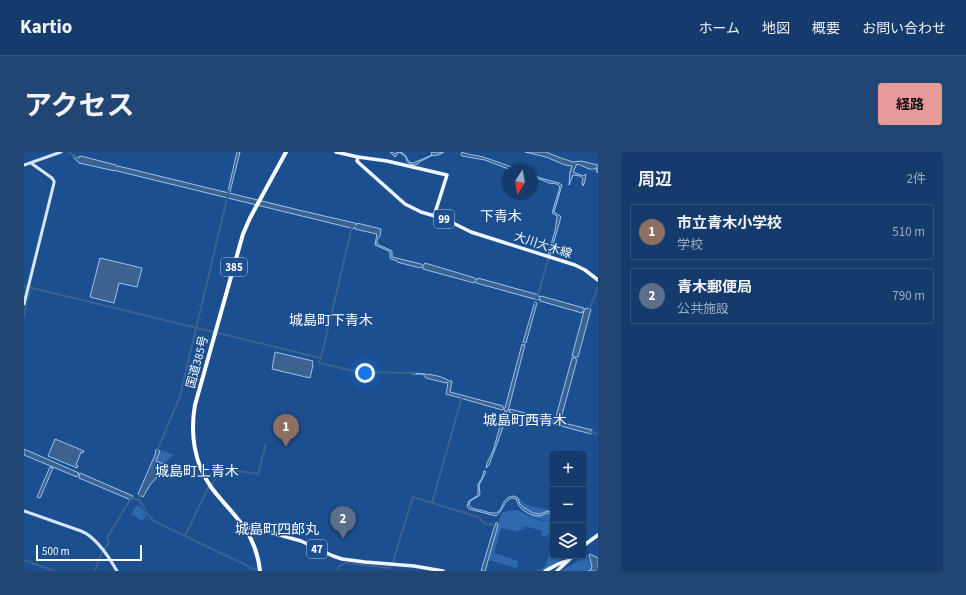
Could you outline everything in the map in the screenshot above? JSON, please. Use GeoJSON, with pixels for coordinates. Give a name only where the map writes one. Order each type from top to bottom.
{"type":"FeatureCollection","features":[{"type":"Feature","properties":{"kind":"highway","name":"国道385号"},"geometry":{"type":"LineString","coordinates":[[260,570],[256,553],[246,529],[211,488],[205,478],[194,447],[192,426],[195,405],[243,234],[250,218],[286,152]]}},
{"type":"Feature","properties":{"kind":"main road"},"geometry":{"type":"LineString","coordinates":[[24,165],[61,152]]}},
{"type":"Feature","properties":{"kind":"main road","name":"99"},"geometry":{"type":"LineString","coordinates":[[336,152],[387,161],[447,175],[434,216]]}},
{"type":"Feature","properties":{"kind":"main road","name":"大川大木線"},"geometry":{"type":"LineString","coordinates":[[358,157],[357,161],[359,164],[405,204],[421,212],[445,219],[471,232],[575,265],[598,280]]}},
{"type":"Feature","properties":{"kind":"main road"},"geometry":{"type":"LineString","coordinates":[[24,304],[54,183],[52,178],[31,163]]}},
{"type":"Feature","properties":{"kind":"main road"},"geometry":{"type":"LineString","coordinates":[[24,511],[88,534],[105,553],[117,571]]}},
{"type":"Feature","properties":{"kind":"main road","name":"47"},"geometry":{"type":"LineString","coordinates":[[246,529],[251,527],[256,528],[302,541],[338,557],[351,560],[414,566],[443,571]]}},
{"type":"Feature","properties":{"kind":"main road"},"geometry":{"type":"LineString","coordinates":[[586,544],[598,535]]}},
{"type":"Feature","properties":{"kind":"main road"},"geometry":{"type":"LineString","coordinates":[[544,571],[554,567],[562,561],[568,561]]}},
{"type":"Feature","properties":{"kind":"main road"},"geometry":{"type":"LineString","coordinates":[[557,571],[568,561]]}},
{"type":"Feature","properties":{"kind":"shaded area"},"geometry":{"type":"Polygon","coordinates":[[[237,152],[240,152],[230,192],[228,191],[237,152]]]}},
{"type":"Feature","properties":{"kind":"shaded area"},"geometry":{"type":"Polygon","coordinates":[[[390,152],[395,154],[399,152],[395,157],[390,152]]]}},
{"type":"Feature","properties":{"kind":"shaded area"},"geometry":{"type":"Polygon","coordinates":[[[399,152],[405,155],[409,162],[413,163],[430,156],[432,154],[431,152],[444,152],[434,156],[433,155],[414,165],[408,163],[406,157],[399,152]]]}},
{"type":"Feature","properties":{"kind":"shaded area"},"geometry":{"type":"Polygon","coordinates":[[[462,152],[483,157],[503,164],[502,167],[485,160],[462,156],[462,152]]]}},
{"type":"Feature","properties":{"kind":"shaded area"},"geometry":{"type":"Polygon","coordinates":[[[525,152],[546,152],[573,162],[581,161],[598,165],[598,173],[596,171],[597,168],[589,169],[577,164],[573,172],[583,176],[586,174],[585,181],[583,186],[583,179],[580,176],[573,175],[569,185],[572,166],[565,165],[546,157],[525,152]]]}},
{"type":"Feature","properties":{"kind":"shaded area"},"geometry":{"type":"Polygon","coordinates":[[[74,155],[77,158],[81,156],[116,165],[117,167],[118,166],[355,223],[356,225],[357,223],[381,229],[377,244],[392,251],[392,257],[421,264],[423,266],[425,263],[475,278],[477,280],[478,278],[539,295],[539,297],[541,296],[584,308],[584,310],[586,308],[591,309],[578,357],[575,358],[577,360],[560,422],[592,430],[591,434],[554,424],[572,358],[574,358],[574,356],[572,356],[584,311],[582,313],[540,301],[540,299],[538,300],[476,283],[475,281],[474,283],[423,269],[423,267],[420,268],[397,262],[390,258],[389,251],[375,245],[377,234],[355,229],[355,227],[353,229],[116,170],[79,163],[74,158],[74,155]]]}},
{"type":"Feature","properties":{"kind":"shaded area"},"geometry":{"type":"Polygon","coordinates":[[[538,177],[562,185],[554,212],[561,217],[550,255],[548,255],[557,218],[557,216],[552,213],[560,187],[557,184],[549,183],[538,178],[538,177]]]}},
{"type":"Feature","properties":{"kind":"shaded area"},"geometry":{"type":"Polygon","coordinates":[[[100,258],[142,268],[137,287],[119,283],[114,303],[90,297],[100,258]]]}},
{"type":"Feature","properties":{"kind":"shaded area"},"geometry":{"type":"Polygon","coordinates":[[[535,301],[537,303],[526,343],[523,342],[535,301]]]}},
{"type":"Feature","properties":{"kind":"shaded area"},"geometry":{"type":"Polygon","coordinates":[[[522,344],[525,345],[508,411],[506,411],[507,413],[501,433],[489,465],[486,468],[505,412],[504,409],[502,410],[446,394],[447,382],[426,378],[423,374],[412,373],[426,374],[436,376],[452,381],[450,392],[503,406],[503,408],[505,408],[522,344]]]}},
{"type":"Feature","properties":{"kind":"shaded area"},"geometry":{"type":"Polygon","coordinates":[[[275,352],[313,361],[310,378],[272,369],[275,352]]]}},
{"type":"Feature","properties":{"kind":"shaded area"},"geometry":{"type":"Polygon","coordinates":[[[510,409],[552,420],[552,423],[509,412],[510,409]]]}},
{"type":"Feature","properties":{"kind":"shaded area"},"geometry":{"type":"Polygon","coordinates":[[[55,439],[84,451],[83,453],[81,452],[76,465],[78,466],[77,468],[48,456],[55,439]]]}},
{"type":"Feature","properties":{"kind":"shaded area"},"geometry":{"type":"Polygon","coordinates":[[[24,449],[79,473],[77,477],[24,455],[24,449]]]}},
{"type":"Feature","properties":{"kind":"shaded area"},"geometry":{"type":"Polygon","coordinates":[[[156,449],[160,451],[156,461],[166,465],[158,472],[158,476],[150,485],[143,497],[138,494],[155,455],[156,449]]]}},
{"type":"Feature","properties":{"kind":"shaded area"},"geometry":{"type":"Polygon","coordinates":[[[161,450],[174,455],[166,461],[166,464],[156,461],[161,450]]]}},
{"type":"Feature","properties":{"kind":"shaded area"},"geometry":{"type":"Polygon","coordinates":[[[50,467],[53,468],[40,498],[37,497],[50,467]]]}},
{"type":"Feature","properties":{"kind":"shaded area"},"geometry":{"type":"Polygon","coordinates":[[[485,471],[486,472],[479,485],[479,496],[470,501],[469,505],[472,508],[490,513],[497,513],[506,499],[514,496],[518,498],[523,507],[533,513],[540,514],[548,511],[550,514],[547,513],[540,516],[531,515],[519,506],[516,499],[512,498],[507,501],[496,516],[469,509],[467,506],[469,501],[477,496],[478,484],[485,471]]]}},
{"type":"Feature","properties":{"kind":"shaded area"},"geometry":{"type":"Polygon","coordinates":[[[80,473],[133,496],[131,500],[79,478],[80,473]]]}},
{"type":"Feature","properties":{"kind":"shaded area"},"geometry":{"type":"Polygon","coordinates":[[[518,497],[522,502],[530,506],[550,510],[550,522],[533,517],[521,510],[523,506],[518,497]]]}},
{"type":"Feature","properties":{"kind":"shaded area"},"geometry":{"type":"Polygon","coordinates":[[[137,505],[142,508],[146,517],[142,521],[131,514],[137,505]]]}},
{"type":"Feature","properties":{"kind":"shaded area"},"geometry":{"type":"Polygon","coordinates":[[[517,510],[541,521],[548,521],[550,523],[550,535],[547,534],[546,537],[541,535],[542,531],[525,526],[524,530],[520,529],[518,532],[502,528],[494,553],[518,561],[517,568],[489,560],[485,571],[497,529],[496,523],[494,528],[495,522],[499,521],[502,513],[517,510]]]}},
{"type":"Feature","properties":{"kind":"shaded area"},"geometry":{"type":"Polygon","coordinates":[[[496,523],[498,524],[497,529],[485,571],[481,571],[494,528],[496,523]]]}},
{"type":"Feature","properties":{"kind":"shaded area"},"geometry":{"type":"Polygon","coordinates":[[[550,551],[550,559],[561,559],[546,569],[537,571],[537,569],[541,570],[545,567],[550,551]]]}},
{"type":"Feature","properties":{"kind":"shaded area"},"geometry":{"type":"Polygon","coordinates":[[[586,554],[588,556],[587,559],[591,559],[593,571],[561,571],[581,559],[586,559],[586,554]]]}},
{"type":"Feature","properties":{"kind":"shaded area"},"geometry":{"type":"Polygon","coordinates":[[[590,554],[598,558],[598,571],[588,571],[591,570],[592,566],[590,554]]]}},
{"type":"Feature","properties":{"kind":"waterway"},"geometry":{"type":"LineString","coordinates":[[69,152],[76,158]]}},
{"type":"Feature","properties":{"kind":"waterway"},"geometry":{"type":"LineString","coordinates":[[157,451],[180,396],[229,190]]}},
{"type":"Feature","properties":{"kind":"waterway"},"geometry":{"type":"LineString","coordinates":[[321,358],[352,227]]}},
{"type":"Feature","properties":{"kind":"waterway"},"geometry":{"type":"LineString","coordinates":[[535,304],[549,256]]}},
{"type":"Feature","properties":{"kind":"waterway"},"geometry":{"type":"LineString","coordinates":[[24,286],[321,358],[319,363],[358,372],[415,373]]}},
{"type":"Feature","properties":{"kind":"waterway"},"geometry":{"type":"LineString","coordinates":[[589,310],[598,287]]}},
{"type":"Feature","properties":{"kind":"waterway"},"geometry":{"type":"LineString","coordinates":[[25,311],[30,291]]}},
{"type":"Feature","properties":{"kind":"waterway"},"geometry":{"type":"LineString","coordinates":[[24,317],[25,313]]}},
{"type":"Feature","properties":{"kind":"waterway"},"geometry":{"type":"LineString","coordinates":[[432,503],[462,397]]}},
{"type":"Feature","properties":{"kind":"waterway"},"geometry":{"type":"LineString","coordinates":[[589,432],[598,434]]}},
{"type":"Feature","properties":{"kind":"waterway"},"geometry":{"type":"LineString","coordinates":[[185,536],[208,488],[214,482],[219,468],[258,474],[266,444]]}},
{"type":"Feature","properties":{"kind":"waterway"},"geometry":{"type":"LineString","coordinates":[[138,500],[141,494]]}},
{"type":"Feature","properties":{"kind":"waterway"},"geometry":{"type":"LineString","coordinates":[[130,497],[140,501],[147,514],[154,521],[258,571]]}},
{"type":"Feature","properties":{"kind":"waterway"},"geometry":{"type":"LineString","coordinates":[[337,571],[339,566],[346,563],[391,568],[413,497],[478,517],[486,524],[493,524]]}},
{"type":"Feature","properties":{"kind":"waterway"},"geometry":{"type":"LineString","coordinates":[[95,571],[102,552],[109,543],[107,538],[131,498]]}},
{"type":"Feature","properties":{"kind":"waterway"},"geometry":{"type":"LineString","coordinates":[[24,560],[54,571]]}},
{"type":"Feature","properties":{"kind":"place","name":"市立青木小学校"},"geometry":{"type":"Point","coordinates":[286,447]}},
{"type":"Feature","properties":{"kind":"place","name":"青木郵便局"},"geometry":{"type":"Point","coordinates":[343,539]}},
{"type":"Feature","properties":{"kind":"district","name":"下青木"},"geometry":{"type":"Point","coordinates":[501,216]}},
{"type":"Feature","properties":{"kind":"district","name":"城島町下青木"},"geometry":{"type":"Point","coordinates":[331,320]}},
{"type":"Feature","properties":{"kind":"district","name":"城島町西青木"},"geometry":{"type":"Point","coordinates":[525,420]}},
{"type":"Feature","properties":{"kind":"district","name":"城島町上青木"},"geometry":{"type":"Point","coordinates":[197,471]}},
{"type":"Feature","properties":{"kind":"district","name":"城島町四郎丸"},"geometry":{"type":"Point","coordinates":[277,529]}}]}
